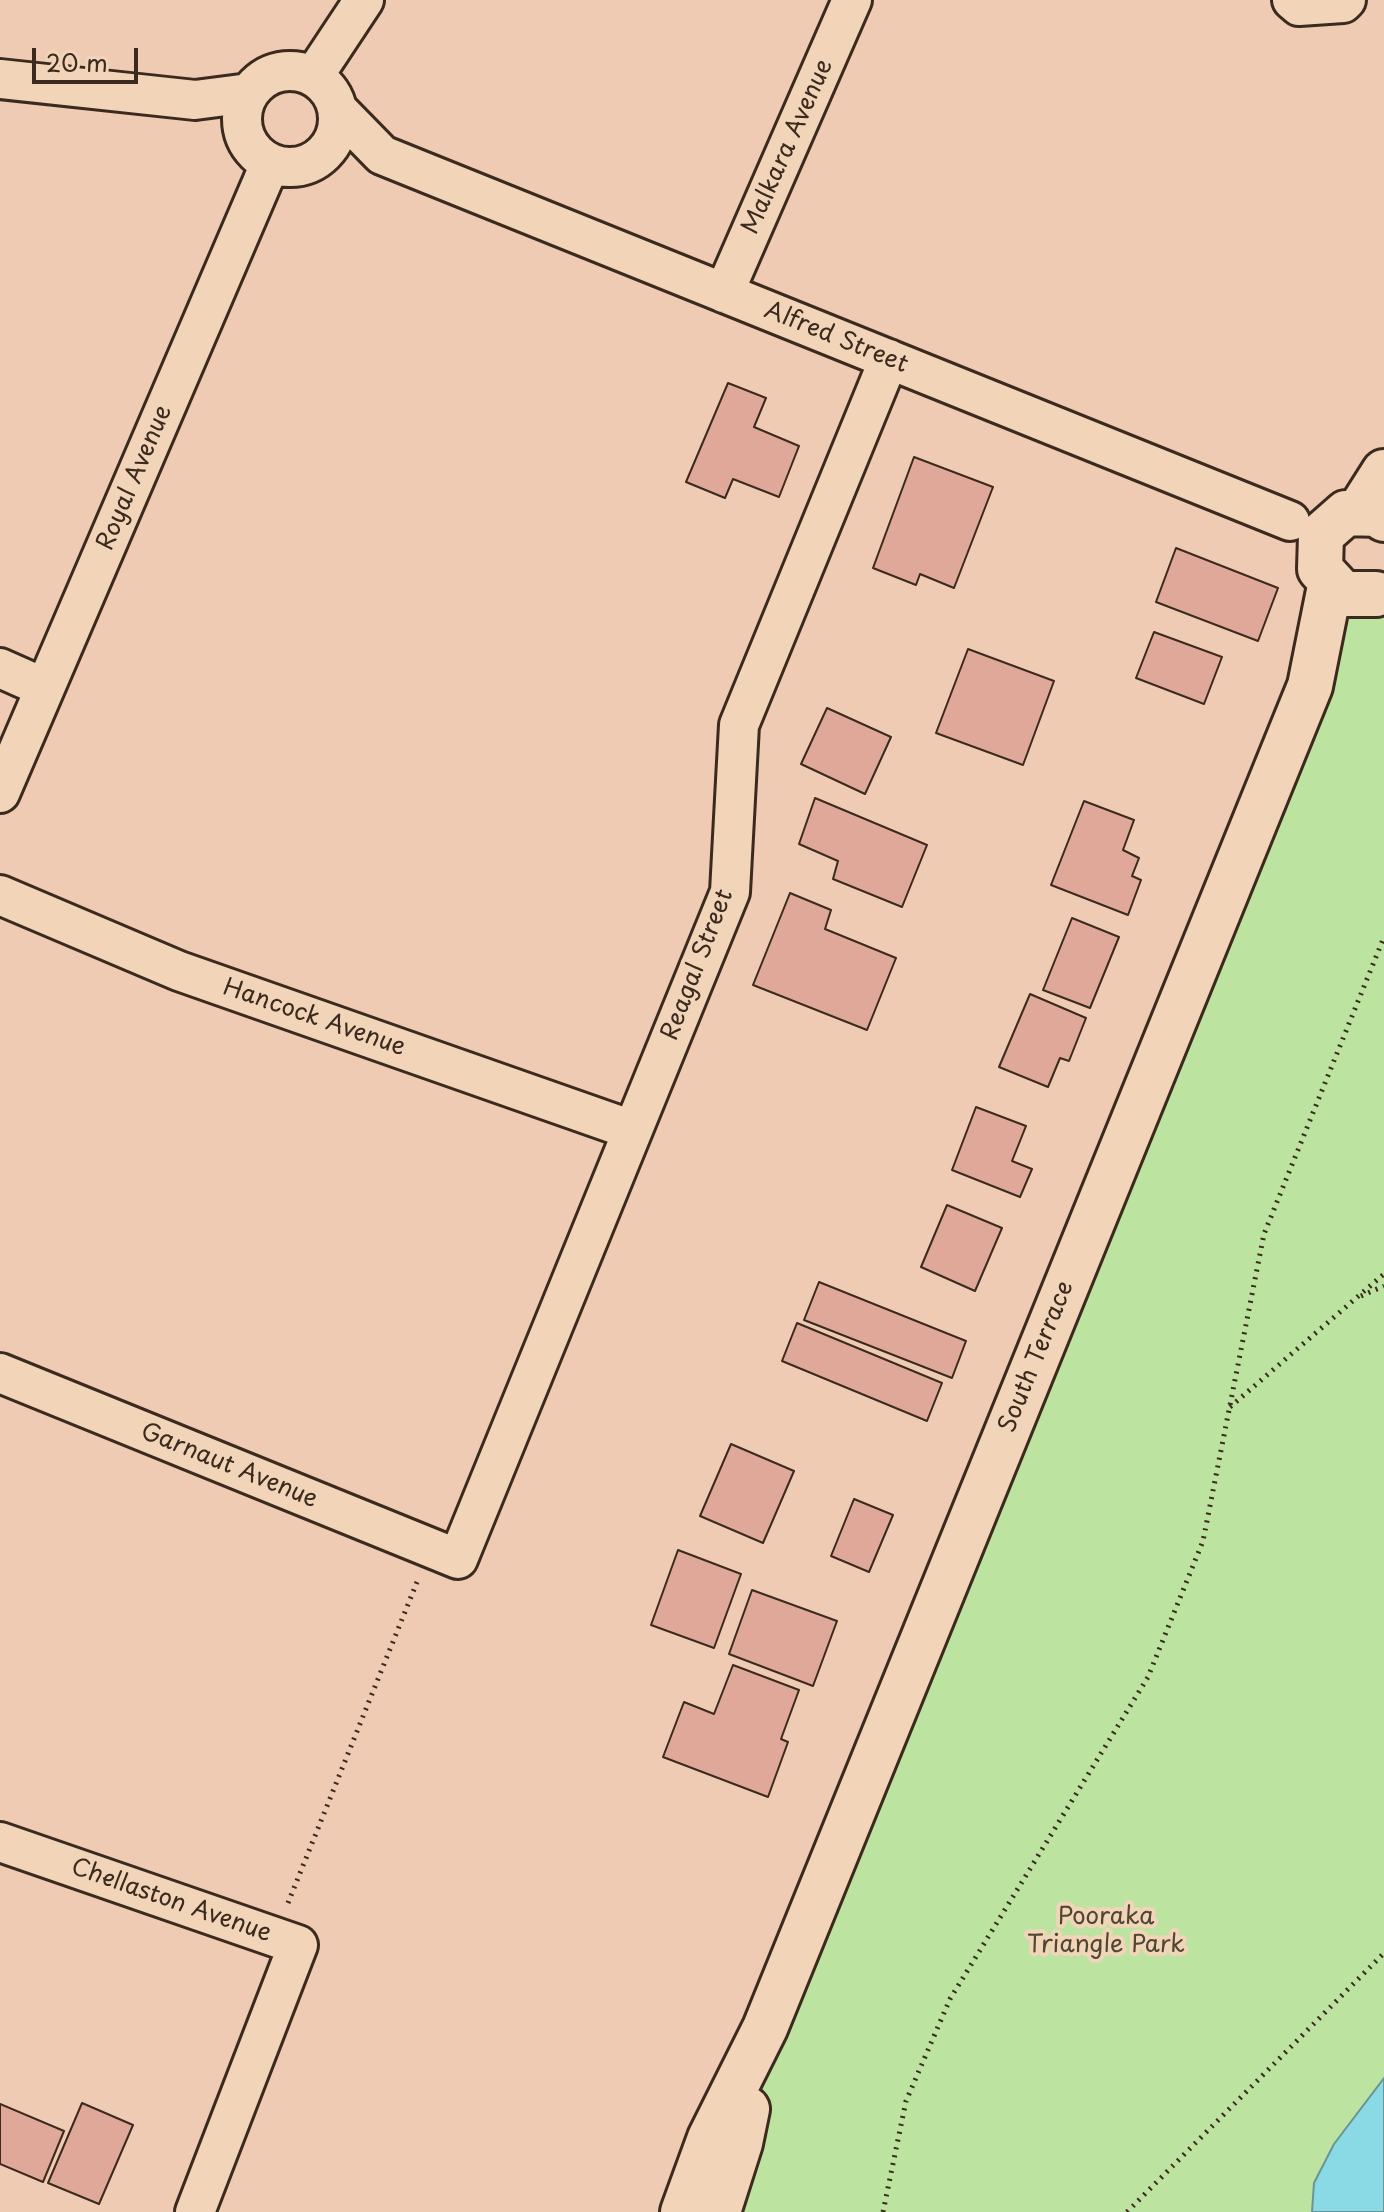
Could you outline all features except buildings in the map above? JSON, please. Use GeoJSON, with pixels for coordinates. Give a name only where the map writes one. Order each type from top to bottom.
{"type":"FeatureCollection","features":[{"type":"Feature","properties":{"kind":"street"},"geometry":{"type":"LineString","coordinates":[[313,77],[364,0]]}},
{"type":"Feature","properties":{"kind":"street","name":"Malkara Avenue"},"geometry":{"type":"LineString","coordinates":[[724,293],[852,0]]}},
{"type":"Feature","properties":{"kind":"street"},"geometry":{"type":"LineString","coordinates":[[1292,0],[1299,6],[1343,3],[1346,0]]}},
{"type":"Feature","properties":{"kind":"street"},"geometry":{"type":"LineString","coordinates":[[288,71],[313,77],[328,90],[337,109],[335,136],[327,150],[318,159],[295,167],[270,164],[252,150],[243,130],[243,109],[249,93],[260,81],[274,74],[288,71]]}},
{"type":"Feature","properties":{"kind":"street"},"geometry":{"type":"LineString","coordinates":[[0,79],[195,100],[249,93]]}},
{"type":"Feature","properties":{"kind":"street"},"geometry":{"type":"LineString","coordinates":[[195,100],[243,130]]}},
{"type":"Feature","properties":{"kind":"street","name":"Alfred Street"},"geometry":{"type":"LineString","coordinates":[[337,109],[382,155],[1290,521],[1345,539]]}},
{"type":"Feature","properties":{"kind":"street","name":"Alfred Street"},"geometry":{"type":"LineString","coordinates":[[318,159],[382,155]]}},
{"type":"Feature","properties":{"kind":"street","name":"Royal Avenue"},"geometry":{"type":"LineString","coordinates":[[0,793],[270,164]]}},
{"type":"Feature","properties":{"kind":"street","name":"Reagal Street"},"geometry":{"type":"LineString","coordinates":[[444,1553],[632,1130],[730,892],[739,725],[889,359]]}},
{"type":"Feature","properties":{"kind":"street","name":"South Terrace"},"geometry":{"type":"LineString","coordinates":[[683,2212],[710,2138],[765,2028],[1310,686],[1345,539],[1384,472]]}},
{"type":"Feature","properties":{"kind":"street"},"geometry":{"type":"LineString","coordinates":[[1345,539],[1343,594],[1380,591]]}},
{"type":"Feature","properties":{"kind":"street","name":"South Terrace"},"geometry":{"type":"LineString","coordinates":[[1310,686],[1380,591]]}},
{"type":"Feature","properties":{"kind":"street"},"geometry":{"type":"LineString","coordinates":[[0,668],[45,688]]}},
{"type":"Feature","properties":{"kind":"street","name":"Hancock Avenue"},"geometry":{"type":"LineString","coordinates":[[0,895],[179,971],[632,1130]]}},
{"type":"Feature","properties":{"kind":"street","name":"Garnaut Avenue"},"geometry":{"type":"LineString","coordinates":[[0,1373],[444,1553]]}},
{"type":"Feature","properties":{"kind":"street","name":"Chellaston Avenue"},"geometry":{"type":"LineString","coordinates":[[0,1842],[298,1945],[195,2212]]}},
{"type":"Feature","properties":{"kind":"street","name":"South Terrace"},"geometry":{"type":"LineString","coordinates":[[718,2212],[740,2143],[765,2028]]}},
{"type":"Feature","properties":{"kind":"path"},"geometry":{"type":"LineString","coordinates":[[883,2212],[906,2101],[950,1999],[1148,1677],[1203,1541],[1264,1234],[1384,937]]}},
{"type":"Feature","properties":{"kind":"path"},"geometry":{"type":"LineString","coordinates":[[1229,1408],[1384,1274]]}},
{"type":"Feature","properties":{"kind":"path"},"geometry":{"type":"LineString","coordinates":[[1356,1298],[1384,1286]]}},
{"type":"Feature","properties":{"kind":"path"},"geometry":{"type":"LineString","coordinates":[[275,1937],[444,1553]]}},
{"type":"Feature","properties":{"kind":"path"},"geometry":{"type":"LineString","coordinates":[[1127,2212],[1384,1953]]}},
{"type":"Feature","properties":{"kind":"green space","name":"Pooraka Triangle Park"},"geometry":{"type":"Polygon","coordinates":[[[1384,578],[1384,2212],[717,2212],[765,2028],[1343,594],[1384,578]]]}},
{"type":"Feature","properties":{"kind":"water"},"geometry":{"type":"Polygon","coordinates":[[[1384,2078],[1384,2212],[1312,2212],[1314,2183],[1334,2144],[1384,2078]]]}}]}
